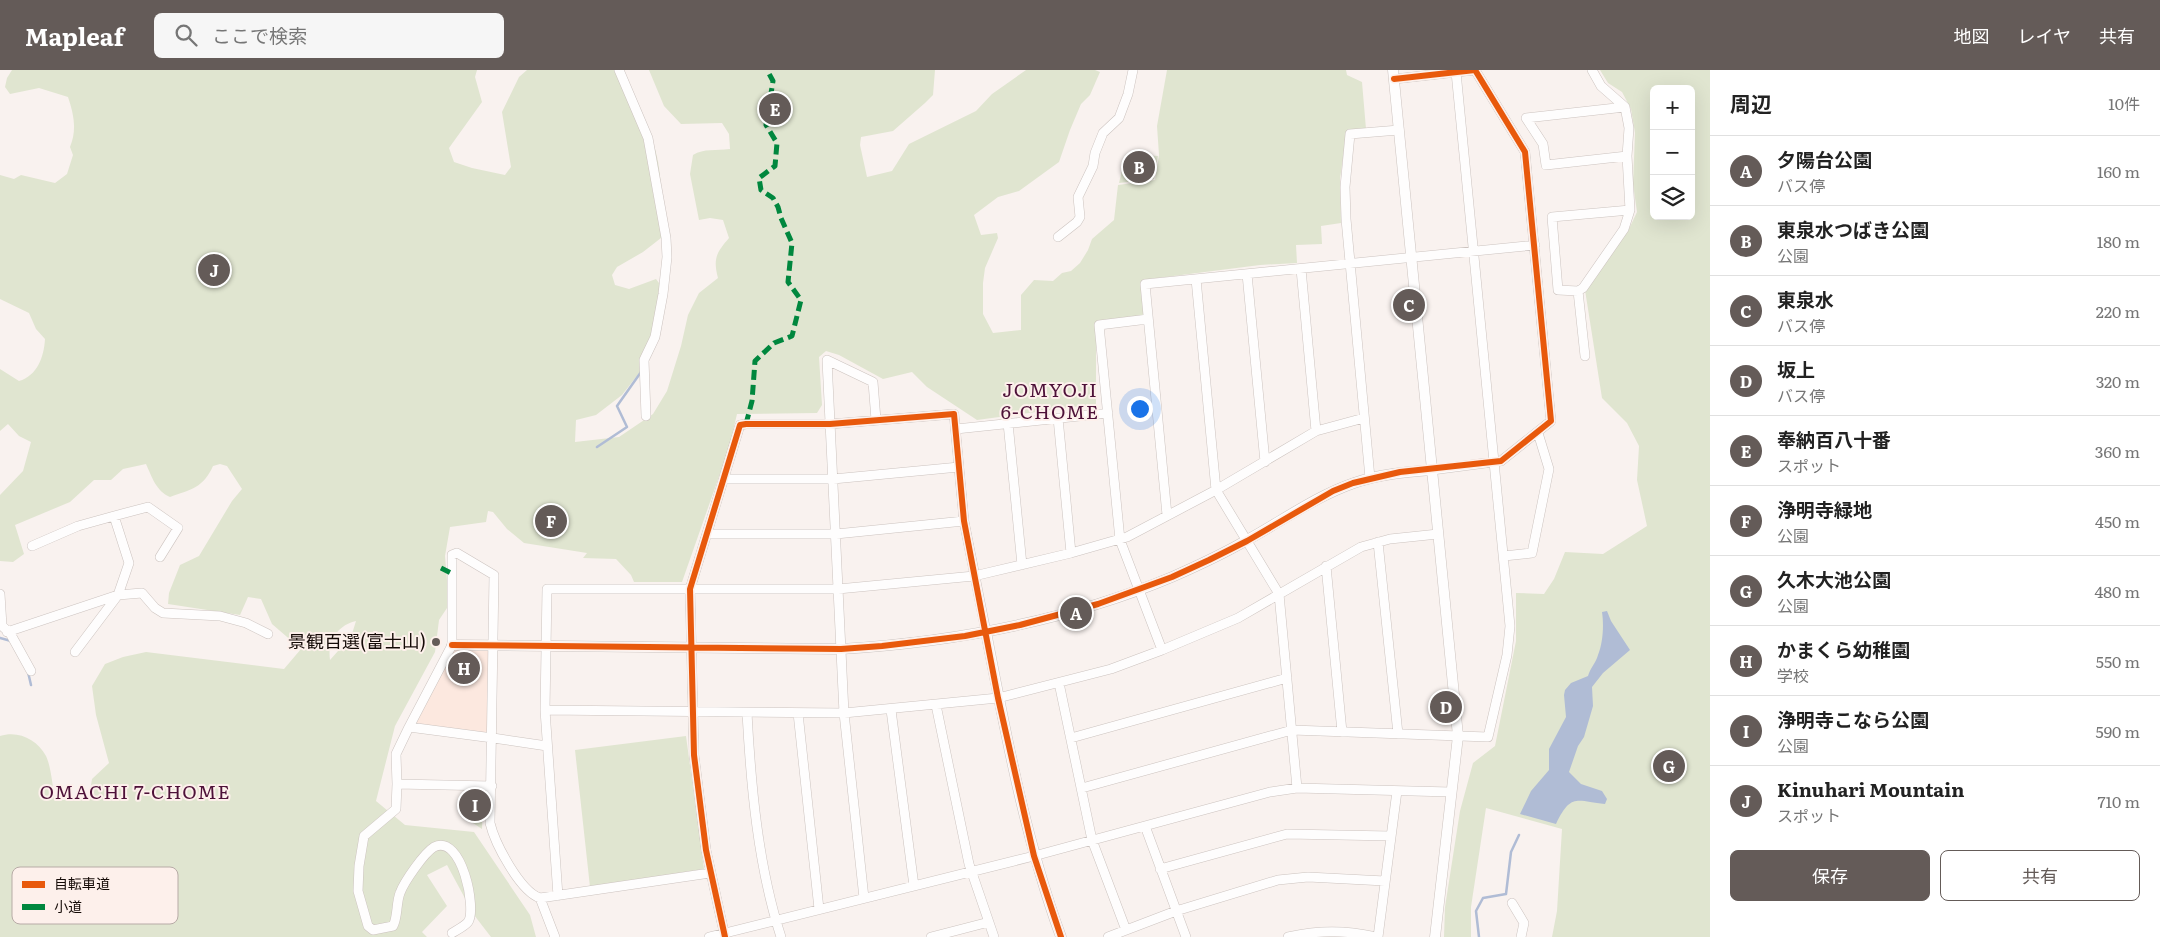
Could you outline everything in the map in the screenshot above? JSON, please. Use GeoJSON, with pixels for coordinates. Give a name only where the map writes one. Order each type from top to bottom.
{"type":"FeatureCollection","features":[{"type":"Feature","properties":{"kind":"street"},"geometry":{"type":"LineString","coordinates":[[619,70],[648,138],[666,238],[667,257],[662,303],[655,337],[644,360],[646,416]]}},
{"type":"Feature","properties":{"kind":"street"},"geometry":{"type":"LineString","coordinates":[[1058,237],[1080,218],[1078,197],[1093,166],[1095,153],[1103,133],[1119,118],[1128,94],[1133,70]]}},
{"type":"Feature","properties":{"kind":"street"},"geometry":{"type":"LineString","coordinates":[[452,645],[840,649],[928,642],[986,632],[1059,615],[1172,577],[1247,540],[1333,491],[1370,478],[1432,470],[1494,464],[1501,462],[1552,420],[1525,152],[1475,70],[1394,74],[1411,258],[1432,470],[1458,736],[1435,937]]}},
{"type":"Feature","properties":{"kind":"street"},"geometry":{"type":"LineString","coordinates":[[1592,70],[1601,86],[1625,107],[1629,128],[1627,156],[1630,210],[1624,229],[1583,288],[1578,291],[1558,290],[1552,217],[1630,210]]}},
{"type":"Feature","properties":{"kind":"street"},"geometry":{"type":"LineString","coordinates":[[1082,788],[1292,730],[1488,737],[1510,640],[1504,556],[1456,72]]}},
{"type":"Feature","properties":{"kind":"street"},"geometry":{"type":"LineString","coordinates":[[1625,107],[1526,118],[1544,144],[1546,165],[1627,156]]}},
{"type":"Feature","properties":{"kind":"street"},"geometry":{"type":"LineString","coordinates":[[1370,478],[1346,219],[1345,187],[1350,134],[1399,130]]}},
{"type":"Feature","properties":{"kind":"street"},"geometry":{"type":"LineString","coordinates":[[1167,515],[1145,284],[1535,245]]}},
{"type":"Feature","properties":{"kind":"street"},"geometry":{"type":"LineString","coordinates":[[1301,269],[1316,431]]}},
{"type":"Feature","properties":{"kind":"street"},"geometry":{"type":"LineString","coordinates":[[1247,274],[1265,462]]}},
{"type":"Feature","properties":{"kind":"street"},"geometry":{"type":"LineString","coordinates":[[1196,279],[1216,490],[1278,594],[1296,788]]}},
{"type":"Feature","properties":{"kind":"street"},"geometry":{"type":"LineString","coordinates":[[1578,291],[1585,356]]}},
{"type":"Feature","properties":{"kind":"street"},"geometry":{"type":"LineString","coordinates":[[1148,319],[1099,325],[1120,540],[1162,650]]}},
{"type":"Feature","properties":{"kind":"street"},"geometry":{"type":"LineString","coordinates":[[864,898],[844,713],[827,360],[873,382],[876,420]]}},
{"type":"Feature","properties":{"kind":"street"},"geometry":{"type":"LineString","coordinates":[[956,429],[1108,413]]}},
{"type":"Feature","properties":{"kind":"street"},"geometry":{"type":"LineString","coordinates":[[725,935],[710,873],[698,797],[692,712],[690,589],[740,425],[830,424],[954,414],[964,521],[998,698],[1034,856],[1060,937]]}},
{"type":"Feature","properties":{"kind":"street"},"geometry":{"type":"LineString","coordinates":[[1058,418],[1071,553]]}},
{"type":"Feature","properties":{"kind":"street"},"geometry":{"type":"LineString","coordinates":[[558,896],[545,710],[546,588],[838,589],[974,576],[1120,540],[1216,490],[1316,431],[1364,418]]}},
{"type":"Feature","properties":{"kind":"street"},"geometry":{"type":"LineString","coordinates":[[1008,424],[1022,565]]}},
{"type":"Feature","properties":{"kind":"street"},"geometry":{"type":"LineString","coordinates":[[1504,556],[1532,553],[1549,469],[1538,433]]}},
{"type":"Feature","properties":{"kind":"street"},"geometry":{"type":"LineString","coordinates":[[724,479],[833,479],[959,467]]}},
{"type":"Feature","properties":{"kind":"street"},"geometry":{"type":"LineString","coordinates":[[32,546],[78,526],[148,507],[178,528],[160,556]]}},
{"type":"Feature","properties":{"kind":"street"},"geometry":{"type":"LineString","coordinates":[[75,652],[118,595],[129,563],[114,516]]}},
{"type":"Feature","properties":{"kind":"street"},"geometry":{"type":"LineString","coordinates":[[708,534],[836,534],[964,521]]}},
{"type":"Feature","properties":{"kind":"street"},"geometry":{"type":"LineString","coordinates":[[545,710],[844,713],[891,710],[998,698],[1111,669],[1162,650],[1238,618],[1326,566],[1361,548],[1378,542],[1438,534]]}},
{"type":"Feature","properties":{"kind":"street"},"geometry":{"type":"LineString","coordinates":[[1378,542],[1398,734]]}},
{"type":"Feature","properties":{"kind":"street"},"geometry":{"type":"LineString","coordinates":[[452,933],[468,923],[471,915],[468,888],[462,865],[451,848],[442,845],[434,847],[424,856],[400,891],[393,926],[373,930],[368,926],[358,891],[359,866],[364,836],[396,809],[396,754],[452,645],[452,555],[457,553],[494,575],[493,738],[490,824],[492,833],[518,879],[533,896],[540,898],[710,873]]}},
{"type":"Feature","properties":{"kind":"street"},"geometry":{"type":"LineString","coordinates":[[1326,566],[1342,732]]}},
{"type":"Feature","properties":{"kind":"street"},"geometry":{"type":"LineString","coordinates":[[7,632],[118,595],[142,593],[155,608],[164,612],[220,616],[246,623],[268,634]]}},
{"type":"Feature","properties":{"kind":"street"},"geometry":{"type":"LineString","coordinates":[[0,594],[2,626],[10,633],[31,671]]}},
{"type":"Feature","properties":{"kind":"street"},"geometry":{"type":"LineString","coordinates":[[1071,738],[1287,678]]}},
{"type":"Feature","properties":{"kind":"street"},"geometry":{"type":"LineString","coordinates":[[1059,683],[1092,840],[1126,930]]}},
{"type":"Feature","properties":{"kind":"street"},"geometry":{"type":"LineString","coordinates":[[936,705],[971,872],[994,937]]}},
{"type":"Feature","properties":{"kind":"street"},"geometry":{"type":"LineString","coordinates":[[891,710],[914,886]]}},
{"type":"Feature","properties":{"kind":"street"},"geometry":{"type":"LineString","coordinates":[[747,713],[757,829],[781,937]]}},
{"type":"Feature","properties":{"kind":"street"},"geometry":{"type":"LineString","coordinates":[[798,713],[819,909]]}},
{"type":"Feature","properties":{"kind":"street"},"geometry":{"type":"LineString","coordinates":[[409,728],[547,746]]}},
{"type":"Feature","properties":{"kind":"street"},"geometry":{"type":"LineString","coordinates":[[397,784],[492,786]]}},
{"type":"Feature","properties":{"kind":"street"},"geometry":{"type":"LineString","coordinates":[[709,937],[725,935],[819,909],[1034,856],[1241,799],[1296,788],[1451,792]]}},
{"type":"Feature","properties":{"kind":"street"},"geometry":{"type":"LineString","coordinates":[[1288,937],[1329,930],[1350,931],[1377,937],[1397,791]]}},
{"type":"Feature","properties":{"kind":"street"},"geometry":{"type":"LineString","coordinates":[[1145,826],[1186,937]]}},
{"type":"Feature","properties":{"kind":"street"},"geometry":{"type":"LineString","coordinates":[[1160,869],[1287,834],[1391,836]]}},
{"type":"Feature","properties":{"kind":"street"},"geometry":{"type":"LineString","coordinates":[[1108,937],[1176,911],[1290,877],[1385,881]]}},
{"type":"Feature","properties":{"kind":"street"},"geometry":{"type":"LineString","coordinates":[[540,898],[555,937]]}},
{"type":"Feature","properties":{"kind":"street"},"geometry":{"type":"LineString","coordinates":[[1512,903],[1524,923],[1521,937]]}},
{"type":"Feature","properties":{"kind":"street"},"geometry":{"type":"LineString","coordinates":[[931,937],[989,922]]}},
{"type":"Feature","properties":{"kind":"shaded area"},"geometry":{"type":"Polygon","coordinates":[[[454,647],[488,648],[488,730],[485,733],[418,725],[416,721],[454,647]]]}},
{"type":"Feature","properties":{"kind":"green space"},"geometry":{"type":"Polygon","coordinates":[[[12,70],[477,70],[475,77],[482,102],[449,148],[454,162],[505,175],[511,167],[502,112],[519,77],[527,70],[614,70],[642,118],[658,159],[661,238],[643,252],[617,267],[612,275],[615,285],[629,289],[656,279],[662,287],[643,368],[622,395],[596,415],[576,420],[575,442],[619,437],[653,414],[667,391],[681,346],[688,315],[699,293],[718,278],[717,257],[729,238],[723,220],[710,218],[699,220],[690,174],[693,155],[706,151],[730,149],[729,134],[722,123],[681,124],[664,106],[649,70],[935,70],[933,95],[925,103],[893,131],[861,137],[860,145],[867,177],[892,171],[909,144],[976,111],[992,94],[1026,70],[1095,70],[1100,72],[1090,95],[1081,104],[1059,162],[1019,191],[998,197],[974,215],[981,235],[997,233],[998,238],[985,268],[983,283],[983,314],[993,333],[1021,330],[1021,295],[1034,280],[1053,281],[1062,273],[1071,271],[1080,263],[1092,239],[1114,220],[1118,185],[1155,180],[1159,155],[1157,126],[1167,70],[1346,70],[1347,75],[1362,82],[1366,129],[1347,130],[1340,179],[1341,223],[1321,226],[1322,244],[1296,245],[1297,263],[1260,265],[1142,280],[1144,313],[1141,317],[1096,323],[1096,404],[977,420],[927,387],[912,372],[883,379],[839,355],[826,351],[819,357],[822,405],[817,413],[737,414],[729,448],[682,582],[634,582],[631,575],[616,559],[583,558],[587,553],[524,543],[507,529],[493,512],[488,511],[486,522],[450,527],[445,556],[449,605],[439,620],[435,652],[395,726],[376,801],[405,825],[474,832],[530,915],[536,937],[491,937],[474,915],[447,865],[427,875],[447,906],[422,932],[427,937],[0,937],[0,736],[7,734],[20,735],[38,745],[46,756],[52,778],[55,801],[89,797],[92,779],[109,763],[96,715],[92,686],[105,664],[123,657],[146,652],[284,669],[301,649],[272,624],[261,599],[248,597],[240,615],[168,604],[169,593],[180,565],[199,556],[232,501],[242,489],[227,466],[220,464],[213,466],[205,479],[196,487],[170,497],[158,487],[146,464],[123,469],[111,480],[94,480],[70,502],[15,525],[24,554],[13,562],[0,561],[0,495],[23,471],[31,442],[19,436],[8,424],[0,431],[0,369],[19,381],[31,375],[41,359],[45,339],[36,329],[29,313],[0,299],[0,175],[14,179],[21,175],[55,183],[67,174],[73,155],[70,147],[74,128],[68,97],[39,88],[10,94],[5,87],[7,78],[12,70]],[[356,621],[344,626],[335,635],[330,646],[330,660],[338,651],[344,650],[356,621]]]}},
{"type":"Feature","properties":{"kind":"green space"},"geometry":{"type":"Polygon","coordinates":[[[1600,70],[1710,70],[1710,937],[1552,937],[1557,911],[1562,829],[1486,808],[1471,907],[1471,937],[1444,937],[1445,907],[1460,811],[1473,763],[1495,746],[1516,641],[1516,593],[1544,594],[1554,579],[1565,552],[1603,554],[1647,526],[1637,480],[1639,446],[1627,423],[1602,398],[1585,290],[1628,231],[1637,212],[1633,184],[1635,133],[1631,109],[1622,92],[1608,83],[1600,70]]]}},
{"type":"Feature","properties":{"kind":"green space"},"geometry":{"type":"Polygon","coordinates":[[[1126,154],[1158,156],[1154,179],[1119,183],[1126,154]]]}},
{"type":"Feature","properties":{"kind":"green space"},"geometry":{"type":"Polygon","coordinates":[[[686,736],[704,869],[590,887],[575,750],[686,736]]]}},
{"type":"Feature","properties":{"kind":"green space"},"geometry":{"type":"Polygon","coordinates":[[[467,790],[483,791],[482,829],[467,819],[467,790]]]}},
{"type":"Feature","properties":{"kind":"water"},"geometry":{"type":"Polygon","coordinates":[[[1607,611],[1611,621],[1630,650],[1603,673],[1592,687],[1593,706],[1584,737],[1578,746],[1569,772],[1581,784],[1602,791],[1607,799],[1605,804],[1581,801],[1570,803],[1556,824],[1520,814],[1531,791],[1549,770],[1549,749],[1566,717],[1565,690],[1571,683],[1588,676],[1597,658],[1603,634],[1602,612],[1607,611]]]}},
{"type":"Feature","properties":{"kind":"waterway"},"geometry":{"type":"LineString","coordinates":[[597,447],[627,427],[617,406],[641,372]]}},
{"type":"Feature","properties":{"kind":"waterway"},"geometry":{"type":"LineString","coordinates":[[0,638],[11,641]]}},
{"type":"Feature","properties":{"kind":"waterway"},"geometry":{"type":"LineString","coordinates":[[28,672],[31,685]]}},
{"type":"Feature","properties":{"kind":"waterway"},"geometry":{"type":"LineString","coordinates":[[1479,937],[1476,911],[1483,898],[1506,894],[1511,852],[1519,835]]}},
{"type":"Feature","properties":{"kind":"marked path"},"geometry":{"type":"LineString","coordinates":[[746,424],[752,401],[755,361],[774,343],[792,336],[801,300],[788,282],[792,243],[778,207],[773,198],[761,190],[759,178],[775,166],[777,143],[766,125],[773,81],[767,70]]}},
{"type":"Feature","properties":{"kind":"marked path"},"geometry":{"type":"LineString","coordinates":[[441,568],[453,574]]}},
{"type":"Feature","properties":{"kind":"cycle path"},"geometry":{"type":"LineString","coordinates":[[452,645],[841,649],[965,636],[1020,625],[1098,604],[1172,577],[1247,541],[1333,491],[1353,483],[1400,472],[1501,461],[1551,421],[1525,152],[1475,70],[1394,79]]}},
{"type":"Feature","properties":{"kind":"cycle path"},"geometry":{"type":"LineString","coordinates":[[725,937],[706,850],[694,755],[690,589],[740,425],[830,424],[954,414],[964,521],[998,698],[1034,856],[1061,937]]}},
{"type":"Feature","properties":{"kind":"place","name":"奉納百八十番"},"geometry":{"type":"Point","coordinates":[775,109]}},
{"type":"Feature","properties":{"kind":"place","name":"東泉水つばき公園"},"geometry":{"type":"Point","coordinates":[1139,167]}},
{"type":"Feature","properties":{"kind":"place","name":"Kinuhari Mountain"},"geometry":{"type":"Point","coordinates":[214,270]}},
{"type":"Feature","properties":{"kind":"place","name":"東泉水"},"geometry":{"type":"Point","coordinates":[1409,305]}},
{"type":"Feature","properties":{"kind":"place","name":"浄明寺緑地"},"geometry":{"type":"Point","coordinates":[551,521]}},
{"type":"Feature","properties":{"kind":"place","name":"夕陽台公園"},"geometry":{"type":"Point","coordinates":[1076,613]}},
{"type":"Feature","properties":{"kind":"place","name":"景観百選(富士山)"},"geometry":{"type":"Point","coordinates":[436,642]}},
{"type":"Feature","properties":{"kind":"place","name":"かまくら幼稚園"},"geometry":{"type":"Point","coordinates":[464,668]}},
{"type":"Feature","properties":{"kind":"place","name":"坂上"},"geometry":{"type":"Point","coordinates":[1446,707]}},
{"type":"Feature","properties":{"kind":"place","name":"久木大池公園"},"geometry":{"type":"Point","coordinates":[1669,766]}},
{"type":"Feature","properties":{"kind":"place","name":"浄明寺こなら公園"},"geometry":{"type":"Point","coordinates":[475,805]}},
{"type":"Feature","properties":{"kind":"district","name":"JOMYOJI 6-CHOME"},"geometry":{"type":"Point","coordinates":[1050,401]}},
{"type":"Feature","properties":{"kind":"district","name":"OMACHI 7-CHOME"},"geometry":{"type":"Point","coordinates":[135,792]}}]}
